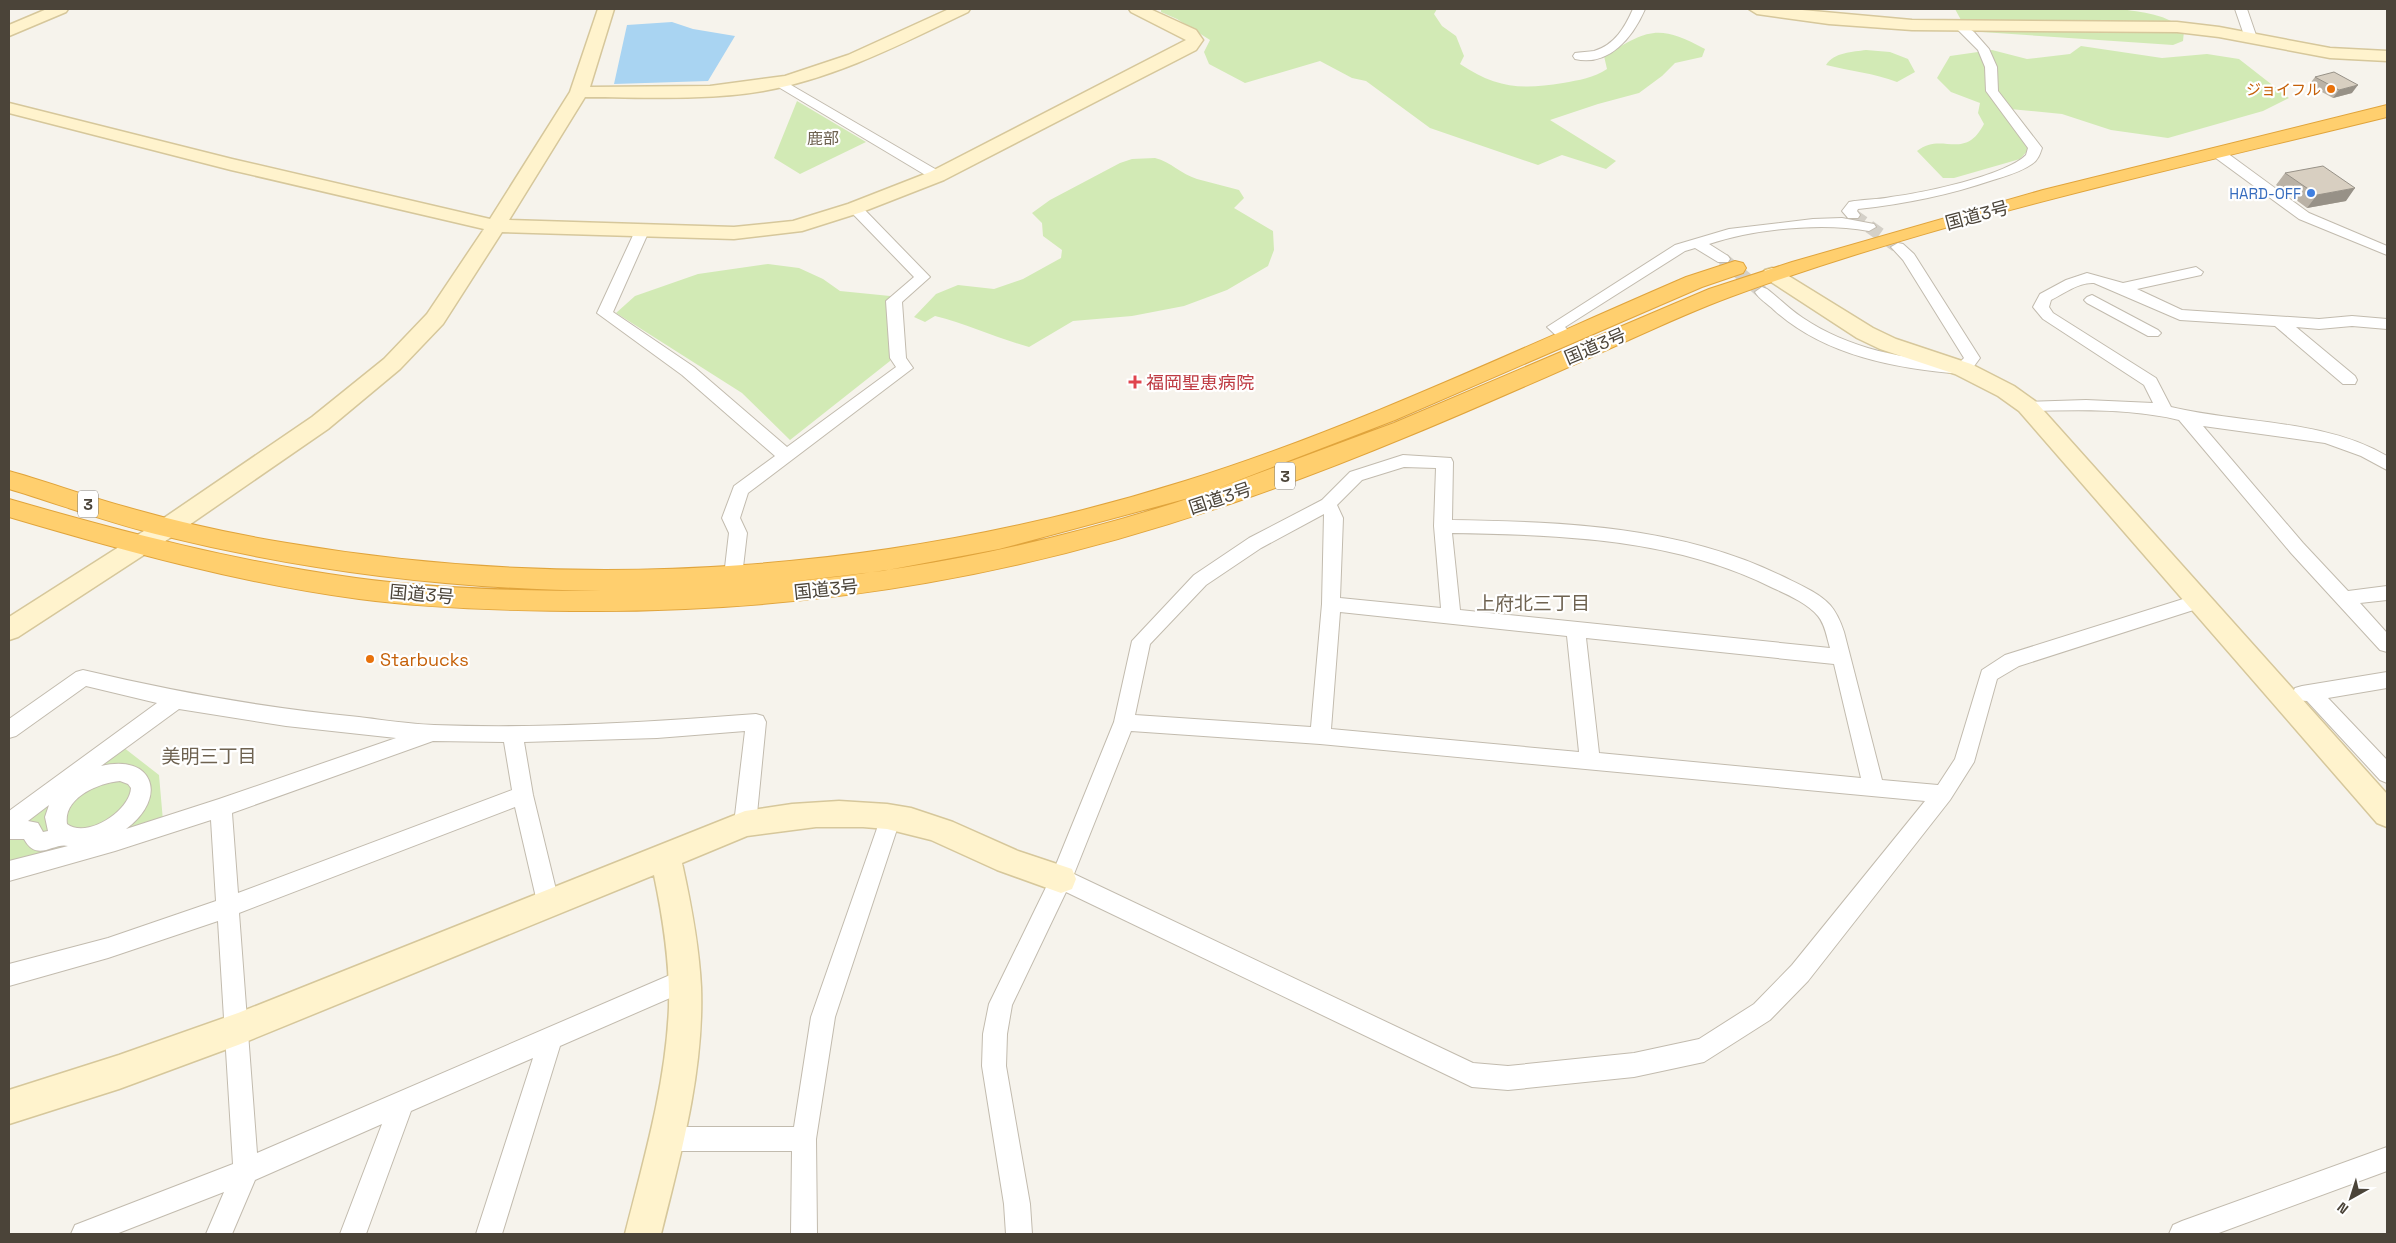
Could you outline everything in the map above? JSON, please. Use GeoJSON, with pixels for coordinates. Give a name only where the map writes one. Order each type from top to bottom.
{"type":"FeatureCollection","features":[{"type":"Feature","properties":{"kind":"highway","name":"国道3号"},"geometry":{"type":"LineString","coordinates":[[9,480],[167,528],[348,563],[501,580],[634,581],[774,574],[872,562],[983,543],[1033,532],[1196,487],[1364,424],[1694,282],[1861,221],[2082,171],[2387,97]]}},
{"type":"Feature","properties":{"kind":"highway","name":"国道3号"},"geometry":{"type":"LineString","coordinates":[[9,508],[191,559],[326,584],[409,594],[494,600],[638,602],[772,594],[872,584],[1077,542],[1202,504],[1315,465],[1717,294],[1767,283],[2085,185],[2387,111]]}},
{"type":"Feature","properties":{"kind":"street"},"geometry":{"type":"LineString","coordinates":[[9,31],[60,9]]}},
{"type":"Feature","properties":{"kind":"street"},"geometry":{"type":"LineString","coordinates":[[9,630],[167,528],[320,423],[392,364],[435,318],[459,285],[579,92],[606,9]]}},
{"type":"Feature","properties":{"kind":"street"},"geometry":{"type":"LineString","coordinates":[[579,92],[740,89],[779,82],[833,67],[962,9]]}},
{"type":"Feature","properties":{"kind":"street"},"geometry":{"type":"LineString","coordinates":[[9,108],[495,226],[734,233],[795,226],[854,208],[937,176],[1190,46],[1195,40],[1190,34],[1137,9]]}},
{"type":"Feature","properties":{"kind":"street"},"geometry":{"type":"LineString","coordinates":[[1579,56],[1592,56],[1612,48],[1632,29],[1639,9]]}},
{"type":"Feature","properties":{"kind":"street"},"geometry":{"type":"LineString","coordinates":[[1758,9],[1868,23],[1960,26],[2177,27],[2251,38],[2330,53],[2387,56]]}},
{"type":"Feature","properties":{"kind":"street"},"geometry":{"type":"LineString","coordinates":[[1861,221],[1849,211],[1854,205],[1890,202],[1948,189],[2013,168],[2027,162],[2033,156],[2035,148],[1992,92],[1990,84],[1991,68],[1984,50],[1946,9]]}},
{"type":"Feature","properties":{"kind":"street"},"geometry":{"type":"LineString","coordinates":[[2242,9],[2251,38]]}},
{"type":"Feature","properties":{"kind":"street"},"geometry":{"type":"LineString","coordinates":[[779,82],[937,176]]}},
{"type":"Feature","properties":{"kind":"street"},"geometry":{"type":"LineString","coordinates":[[2218,153],[2304,216],[2387,251]]}},
{"type":"Feature","properties":{"kind":"street"},"geometry":{"type":"LineString","coordinates":[[733,576],[738,533],[731,518],[740,490],[905,368],[898,358],[894,301],[923,277],[854,208]]}},
{"type":"Feature","properties":{"kind":"street"},"geometry":{"type":"LineString","coordinates":[[1567,337],[1555,327],[1680,248],[1699,244],[1729,233],[1812,223],[1861,221]]}},
{"type":"Feature","properties":{"kind":"street"},"geometry":{"type":"LineString","coordinates":[[642,231],[605,313],[688,371],[785,455]]}},
{"type":"Feature","properties":{"kind":"street"},"geometry":{"type":"LineString","coordinates":[[1699,244],[1723,259]]}},
{"type":"Feature","properties":{"kind":"street"},"geometry":{"type":"LineString","coordinates":[[1898,247],[1909,257],[1972,358],[1963,369]]}},
{"type":"Feature","properties":{"kind":"street"},"geometry":{"type":"LineString","coordinates":[[2122,288],[2196,272]]}},
{"type":"Feature","properties":{"kind":"street"},"geometry":{"type":"LineString","coordinates":[[2164,410],[2150,382],[2048,316],[2041,307],[2045,297],[2089,277],[2102,279],[2143,300],[2180,315],[2320,324],[2352,321],[2387,324]]}},
{"type":"Feature","properties":{"kind":"street"},"geometry":{"type":"LineString","coordinates":[[1767,283],[1888,344],[1963,369],[2006,391],[2026,406],[2387,814]]}},
{"type":"Feature","properties":{"kind":"street"},"geometry":{"type":"LineString","coordinates":[[2092,300],[2153,333]]}},
{"type":"Feature","properties":{"kind":"street"},"geometry":{"type":"LineString","coordinates":[[2119,314],[2143,300]]}},
{"type":"Feature","properties":{"kind":"street"},"geometry":{"type":"LineString","coordinates":[[2279,321],[2349,380]]}},
{"type":"Feature","properties":{"kind":"street"},"geometry":{"type":"LineString","coordinates":[[2026,406],[2100,405],[2164,410],[2211,422],[2336,438],[2367,450],[2387,464]]}},
{"type":"Feature","properties":{"kind":"street"},"geometry":{"type":"LineString","coordinates":[[2185,416],[2291,541],[2387,645]]}},
{"type":"Feature","properties":{"kind":"street"},"geometry":{"type":"LineString","coordinates":[[1019,1234],[1017,1204],[994,1066],[995,1034],[1001,1004],[1062,879],[1124,722],[1141,641],[1155,623],[1200,580],[1255,543],[1328,504],[1356,476],[1403,461],[1445,462],[1443,526],[1451,618]]}},
{"type":"Feature","properties":{"kind":"street"},"geometry":{"type":"LineString","coordinates":[[1320,736],[1331,604],[1334,518],[1328,504]]}},
{"type":"Feature","properties":{"kind":"street"},"geometry":{"type":"LineString","coordinates":[[1443,526],[1622,534],[1672,545],[1741,564],[1772,577],[1810,599],[1827,615],[1842,657],[1874,787]]}},
{"type":"Feature","properties":{"kind":"street"},"geometry":{"type":"LineString","coordinates":[[2344,598],[2387,592]]}},
{"type":"Feature","properties":{"kind":"street"},"geometry":{"type":"LineString","coordinates":[[9,1107],[119,1072],[238,1029],[548,902],[745,824],[788,816],[838,812],[891,817],[933,827],[1002,858],[1062,879],[1472,1076],[1508,1078],[1634,1066],[1704,1050],[1762,1012],[1800,972],[1944,794],[1964,762],[1989,676],[2012,660],[2199,601]]}},
{"type":"Feature","properties":{"kind":"street"},"geometry":{"type":"LineString","coordinates":[[1331,604],[1451,618],[1842,657]]}},
{"type":"Feature","properties":{"kind":"street"},"geometry":{"type":"LineString","coordinates":[[1576,630],[1590,761]]}},
{"type":"Feature","properties":{"kind":"street"},"geometry":{"type":"LineString","coordinates":[[9,730],[84,678],[176,700],[286,718],[433,733],[513,734],[657,730],[756,722],[745,824]]}},
{"type":"Feature","properties":{"kind":"street"},"geometry":{"type":"LineString","coordinates":[[2284,699],[2311,692],[2387,680]]}},
{"type":"Feature","properties":{"kind":"street"},"geometry":{"type":"LineString","coordinates":[[2311,692],[2387,774]]}},
{"type":"Feature","properties":{"kind":"street"},"geometry":{"type":"LineString","coordinates":[[9,823],[176,700]]}},
{"type":"Feature","properties":{"kind":"street"},"geometry":{"type":"LineString","coordinates":[[1124,722],[1320,736],[1944,794]]}},
{"type":"Feature","properties":{"kind":"street"},"geometry":{"type":"LineString","coordinates":[[9,871],[129,829],[221,809],[433,733]]}},
{"type":"Feature","properties":{"kind":"street"},"geometry":{"type":"LineString","coordinates":[[513,734],[523,795],[548,902]]}},
{"type":"Feature","properties":{"kind":"street"},"geometry":{"type":"LineString","coordinates":[[2341,764],[2370,755]]}},
{"type":"Feature","properties":{"kind":"street"},"geometry":{"type":"LineString","coordinates":[[108,773],[131,774],[138,779],[142,788],[129,829],[109,830],[79,839],[66,837],[54,823],[61,803],[81,784],[108,773]]}},
{"type":"Feature","properties":{"kind":"street"},"geometry":{"type":"LineString","coordinates":[[9,975],[108,948],[228,907],[523,795]]}},
{"type":"Feature","properties":{"kind":"street"},"geometry":{"type":"LineString","coordinates":[[219,1234],[246,1171],[238,1029],[221,809]]}},
{"type":"Feature","properties":{"kind":"street"},"geometry":{"type":"LineString","coordinates":[[804,1234],[804,1138],[823,1017],[891,817]]}},
{"type":"Feature","properties":{"kind":"street"},"geometry":{"type":"LineString","coordinates":[[9,830],[31,830],[33,838],[39,842],[48,842],[62,834]]}},
{"type":"Feature","properties":{"kind":"street"},"geometry":{"type":"LineString","coordinates":[[643,1234],[666,1139],[680,1070],[685,1008],[685,980],[680,919],[665,855]]}},
{"type":"Feature","properties":{"kind":"street"},"geometry":{"type":"LineString","coordinates":[[84,1234],[246,1171],[685,980]]}},
{"type":"Feature","properties":{"kind":"street"},"geometry":{"type":"LineString","coordinates":[[489,1234],[551,1038]]}},
{"type":"Feature","properties":{"kind":"street"},"geometry":{"type":"LineString","coordinates":[[353,1234],[402,1102]]}},
{"type":"Feature","properties":{"kind":"street"},"geometry":{"type":"LineString","coordinates":[[666,1139],[804,1138]]}},
{"type":"Feature","properties":{"kind":"street"},"geometry":{"type":"LineString","coordinates":[[2182,1234],[2387,1159]]}},
{"type":"Feature","properties":{"kind":"green space"},"geometry":{"type":"Polygon","coordinates":[[[1161,9],[1437,9],[1434,14],[1442,26],[1456,36],[1464,56],[1460,64],[1485,78],[1509,85],[1521,86],[1563,83],[1597,75],[1607,69],[1604,56],[1631,40],[1653,33],[1675,35],[1705,49],[1702,57],[1675,63],[1662,76],[1639,93],[1550,120],[1616,161],[1606,169],[1562,155],[1538,165],[1430,128],[1366,81],[1352,78],[1320,61],[1245,83],[1209,64],[1204,52],[1210,40],[1177,19],[1161,12],[1161,9]]]}},
{"type":"Feature","properties":{"kind":"green space"},"geometry":{"type":"Polygon","coordinates":[[[1955,9],[2119,9],[2136,11],[2163,17],[2178,25],[2184,31],[2183,41],[2173,45],[1967,31],[1955,9]]]}},
{"type":"Feature","properties":{"kind":"green space"},"geometry":{"type":"Polygon","coordinates":[[[2081,46],[2162,58],[2207,54],[2239,59],[2289,98],[2263,111],[2168,138],[2111,130],[2062,114],[2010,109],[2008,121],[2025,135],[2031,147],[2020,159],[1954,178],[1943,178],[1917,151],[1935,144],[1961,144],[1969,141],[1984,124],[1978,113],[1980,103],[1951,92],[1937,78],[1950,56],[1992,50],[2027,59],[2070,54],[2081,46]]]}},
{"type":"Feature","properties":{"kind":"green space"},"geometry":{"type":"Polygon","coordinates":[[[1866,50],[1890,52],[1908,59],[1915,72],[1897,82],[1871,74],[1826,65],[1839,55],[1866,50]]]}},
{"type":"Feature","properties":{"kind":"green space"},"geometry":{"type":"Polygon","coordinates":[[[797,101],[866,142],[800,174],[774,158],[797,101]]]}},
{"type":"Feature","properties":{"kind":"green space"},"geometry":{"type":"Polygon","coordinates":[[[1155,158],[1166,162],[1191,177],[1239,190],[1244,198],[1234,208],[1273,231],[1274,250],[1268,266],[1227,290],[1184,306],[1132,316],[1073,321],[1029,347],[935,316],[925,322],[914,317],[936,294],[958,285],[994,289],[1023,279],[1061,258],[1062,250],[1043,236],[1042,223],[1032,213],[1050,200],[1120,163],[1132,159],[1155,158]]]}},
{"type":"Feature","properties":{"kind":"green space"},"geometry":{"type":"Polygon","coordinates":[[[768,264],[799,268],[823,279],[840,291],[890,296],[896,339],[890,361],[790,440],[742,393],[616,313],[635,296],[698,274],[768,264]]]}},
{"type":"Feature","properties":{"kind":"green space"},"geometry":{"type":"Polygon","coordinates":[[[123,747],[159,775],[163,821],[9,863],[9,832],[123,747]]]}},
{"type":"Feature","properties":{"kind":"water"},"geometry":{"type":"Polygon","coordinates":[[[672,22],[693,29],[735,36],[708,81],[614,84],[627,25],[672,22]]]}},
{"type":"Feature","properties":{"kind":"building"},"geometry":{"type":"Polygon","coordinates":[[[2334,72],[2358,85],[2339,90],[2315,77],[2334,72]]]}},
{"type":"Feature","properties":{"kind":"building"},"geometry":{"type":"Polygon","coordinates":[[[2323,166],[2355,188],[2317,195],[2285,173],[2323,166]]]}},
{"type":"Feature","properties":{"kind":"tunnel"},"geometry":{"type":"LineString","coordinates":[[1853,215],[1898,247]]}},
{"type":"Feature","properties":{"kind":"tunnel"},"geometry":{"type":"LineString","coordinates":[[1723,259],[1762,292]]}},
{"type":"Feature","properties":{"kind":"place","name":"ジョイフル"},"geometry":{"type":"Point","coordinates":[2331,89]}},
{"type":"Feature","properties":{"kind":"place","name":"HARD-OFF"},"geometry":{"type":"Point","coordinates":[2311,193]}},
{"type":"Feature","properties":{"kind":"place","name":"福岡聖恵病院"},"geometry":{"type":"Point","coordinates":[1135,382]}},
{"type":"Feature","properties":{"kind":"place","name":"Starbucks"},"geometry":{"type":"Point","coordinates":[370,659]}},
{"type":"Feature","properties":{"kind":"district","name":"鹿部"},"geometry":{"type":"Point","coordinates":[823,138]}},
{"type":"Feature","properties":{"kind":"district","name":"上府北三丁目"},"geometry":{"type":"Point","coordinates":[1533,603]}},
{"type":"Feature","properties":{"kind":"district","name":"美明三丁目"},"geometry":{"type":"Point","coordinates":[209,756]}}]}
